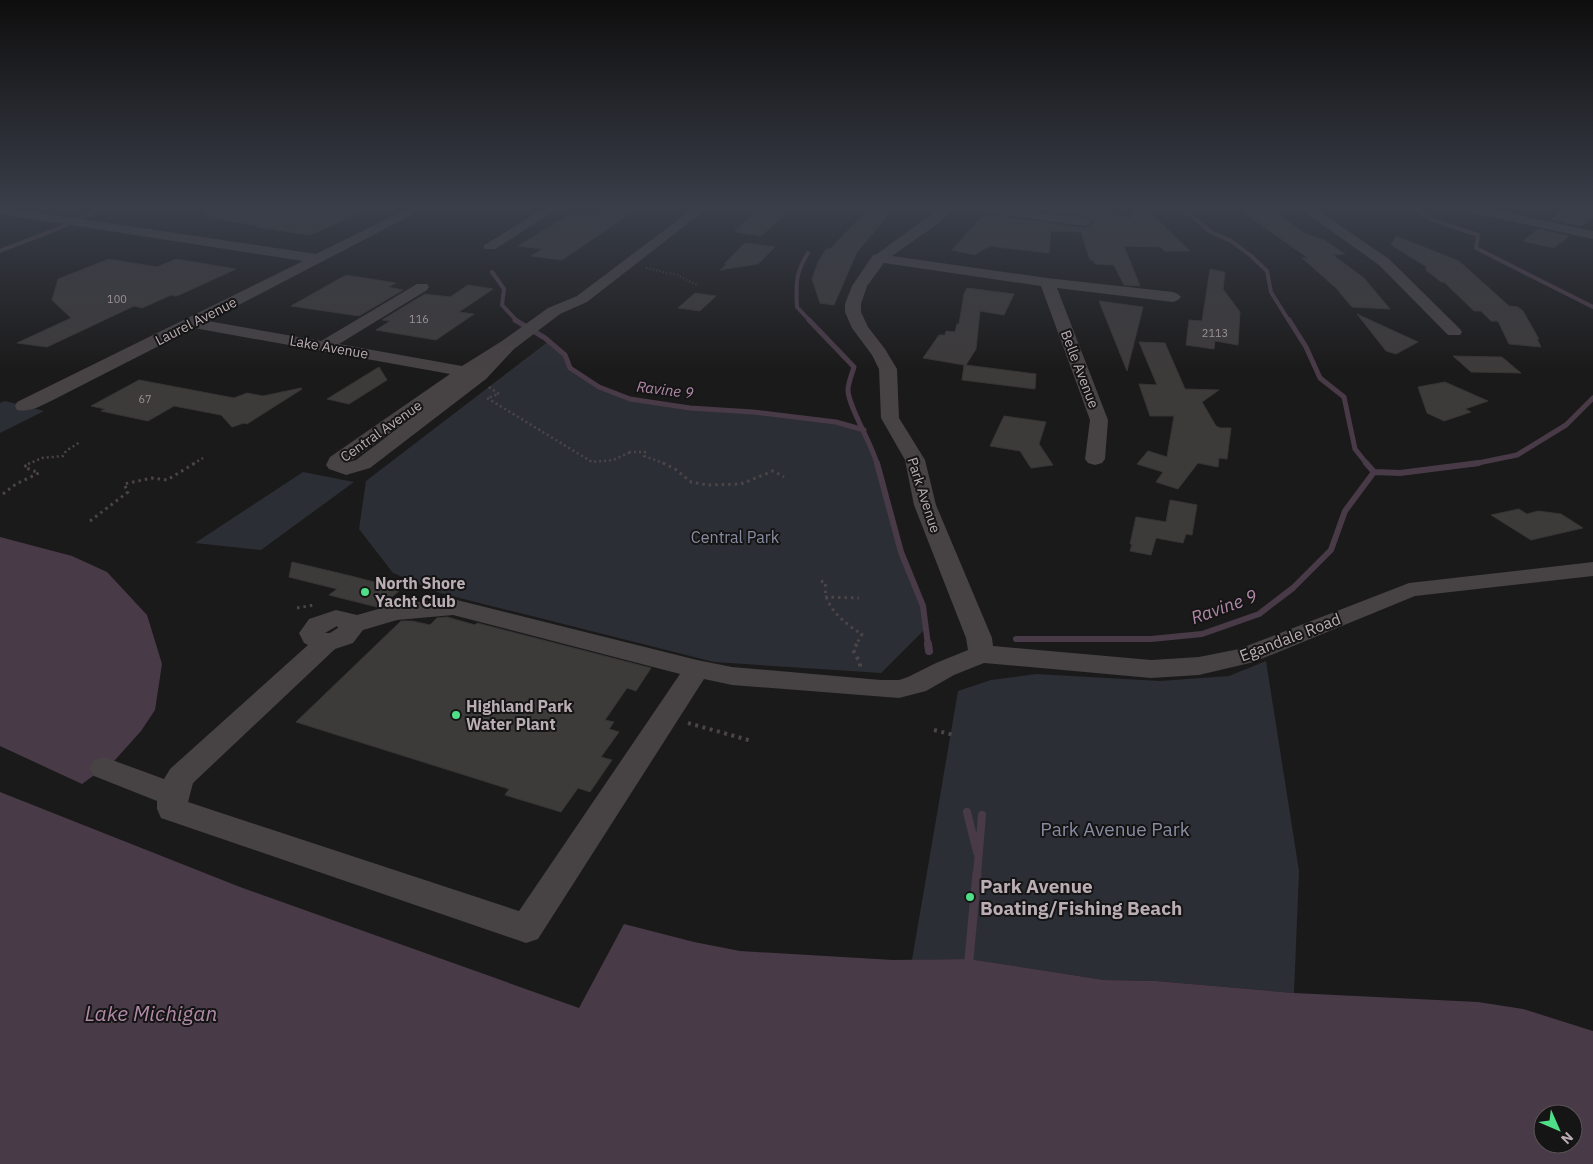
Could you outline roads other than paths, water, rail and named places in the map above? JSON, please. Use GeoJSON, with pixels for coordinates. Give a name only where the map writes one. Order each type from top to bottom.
{"type":"FeatureCollection","features":[{"type":"Feature","properties":{"kind":"street","name":"Laurel Avenue"},"geometry":{"type":"LineString","coordinates":[[24,406],[313,261]]}},
{"type":"Feature","properties":{"kind":"street","name":"Central Avenue"},"geometry":{"type":"LineString","coordinates":[[554,311],[562,297],[611,261]]}},
{"type":"Feature","properties":{"kind":"street","name":"Central Avenue"},"geometry":{"type":"LineString","coordinates":[[477,378],[337,461],[336,465],[346,469],[363,464],[477,378],[511,343],[554,311],[582,299],[632,261]]}},
{"type":"Feature","properties":{"kind":"street","name":"Park Avenue"},"geometry":{"type":"LineString","coordinates":[[876,261],[858,288],[852,306],[854,318],[881,354],[888,370],[887,397],[890,419],[915,459],[924,502],[979,638],[982,654]]}},
{"type":"Feature","properties":{"kind":"street"},"geometry":{"type":"LineString","coordinates":[[901,261],[1047,282],[1173,297]]}},
{"type":"Feature","properties":{"kind":"street"},"geometry":{"type":"LineString","coordinates":[[1383,261],[1454,332]]}},
{"type":"Feature","properties":{"kind":"street","name":"Belle Avenue"},"geometry":{"type":"LineString","coordinates":[[1047,282],[1099,420],[1095,459]]}},
{"type":"Feature","properties":{"kind":"street"},"geometry":{"type":"LineString","coordinates":[[325,346],[422,287]]}},
{"type":"Feature","properties":{"kind":"street","name":"Lake Avenue"},"geometry":{"type":"LineString","coordinates":[[193,323],[325,346],[477,378]]}},
{"type":"Feature","properties":{"kind":"street","name":"Egandale Road"},"geometry":{"type":"LineString","coordinates":[[982,654],[1151,668],[1199,666],[1245,656],[1409,590],[1593,569]]}},
{"type":"Feature","properties":{"kind":"street"},"geometry":{"type":"LineString","coordinates":[[697,669],[526,928],[172,809],[173,795],[180,777],[339,633],[396,612],[453,607],[697,669],[732,676],[836,686],[899,689],[917,684],[945,669],[982,654]]}},
{"type":"Feature","properties":{"kind":"street"},"geometry":{"type":"LineString","coordinates":[[104,768],[173,795]]}},
{"type":"Feature","properties":{"kind":"water"},"geometry":{"type":"Polygon","coordinates":[[[0,537],[72,556],[107,572],[147,615],[162,664],[155,710],[141,731],[115,760],[82,784],[0,746],[0,537]]]}},
{"type":"Feature","properties":{"kind":"water","name":"Lake Michigan"},"geometry":{"type":"Polygon","coordinates":[[[0,792],[240,887],[579,1008],[624,924],[694,942],[740,951],[893,960],[969,959],[1104,980],[1156,981],[1294,993],[1478,1002],[1523,1009],[1593,1031],[1593,1164],[0,1164],[0,792]]]}},
{"type":"Feature","properties":{"kind":"waterway","name":"Ravine 9"},"geometry":{"type":"LineString","coordinates":[[803,261],[797,285],[797,307],[810,321]]}},
{"type":"Feature","properties":{"kind":"waterway","name":"Ravine 9"},"geometry":{"type":"LineString","coordinates":[[1257,261],[1267,271],[1271,292],[1289,321]]}},
{"type":"Feature","properties":{"kind":"waterway","name":"Ravine 9"},"geometry":{"type":"LineString","coordinates":[[1502,261],[1593,307]]}},
{"type":"Feature","properties":{"kind":"waterway","name":"Ravine 9"},"geometry":{"type":"LineString","coordinates":[[492,272],[504,289],[502,305],[517,321]]}},
{"type":"Feature","properties":{"kind":"waterway","name":"Ravine 9"},"geometry":{"type":"LineString","coordinates":[[515,320],[545,338],[565,355],[570,368],[599,387],[630,399],[690,408],[753,412],[836,422],[863,430]]}},
{"type":"Feature","properties":{"kind":"waterway","name":"Ravine 9"},"geometry":{"type":"LineString","coordinates":[[809,320],[854,367],[848,390],[852,406],[863,430]]}},
{"type":"Feature","properties":{"kind":"waterway","name":"Ravine 9"},"geometry":{"type":"LineString","coordinates":[[1289,320],[1306,347],[1320,378],[1344,397],[1355,449],[1367,464]]}},
{"type":"Feature","properties":{"kind":"waterway","name":"Ravine 9"},"geometry":{"type":"LineString","coordinates":[[1476,463],[1517,455],[1566,425],[1593,398]]}},
{"type":"Feature","properties":{"kind":"waterway","name":"Ravine 9"},"geometry":{"type":"LineString","coordinates":[[863,430],[877,464]]}},
{"type":"Feature","properties":{"kind":"waterway","name":"Ravine 9"},"geometry":{"type":"LineString","coordinates":[[877,463],[901,552],[923,606],[928,645]]}},
{"type":"Feature","properties":{"kind":"waterway","name":"Ravine 9"},"geometry":{"type":"LineString","coordinates":[[1366,463],[1374,472]]}},
{"type":"Feature","properties":{"kind":"waterway","name":"Ravine 9"},"geometry":{"type":"LineString","coordinates":[[1374,472],[1400,473],[1476,463]]}},
{"type":"Feature","properties":{"kind":"waterway","name":"Ravine 9"},"geometry":{"type":"LineString","coordinates":[[1016,639],[1151,639],[1202,634],[1259,614],[1293,588],[1331,550],[1345,511],[1374,472]]}},
{"type":"Feature","properties":{"kind":"waterway"},"geometry":{"type":"LineString","coordinates":[[928,644],[929,651]]}},
{"type":"Feature","properties":{"kind":"waterway"},"geometry":{"type":"LineString","coordinates":[[967,812],[977,852]]}},
{"type":"Feature","properties":{"kind":"waterway","name":"Ravine 9"},"geometry":{"type":"LineString","coordinates":[[977,874],[982,815]]}},
{"type":"Feature","properties":{"kind":"waterway","name":"Ravine 9"},"geometry":{"type":"LineString","coordinates":[[969,959],[977,873]]}},
{"type":"Feature","properties":{"kind":"place","name":"North Shore Yacht Club"},"geometry":{"type":"Point","coordinates":[365,592]}},
{"type":"Feature","properties":{"kind":"place","name":"Highland Park Water Plant"},"geometry":{"type":"Point","coordinates":[456,715]}},
{"type":"Feature","properties":{"kind":"place","name":"Park Avenue Boating/Fishing Beach"},"geometry":{"type":"Point","coordinates":[970,897]}},
{"type":"Feature","properties":{"kind":"park label","name":"Central Park"},"geometry":{"type":"Point","coordinates":[735,537]}},
{"type":"Feature","properties":{"kind":"park label","name":"Park Avenue Park"},"geometry":{"type":"Point","coordinates":[1115,829]}}]}
